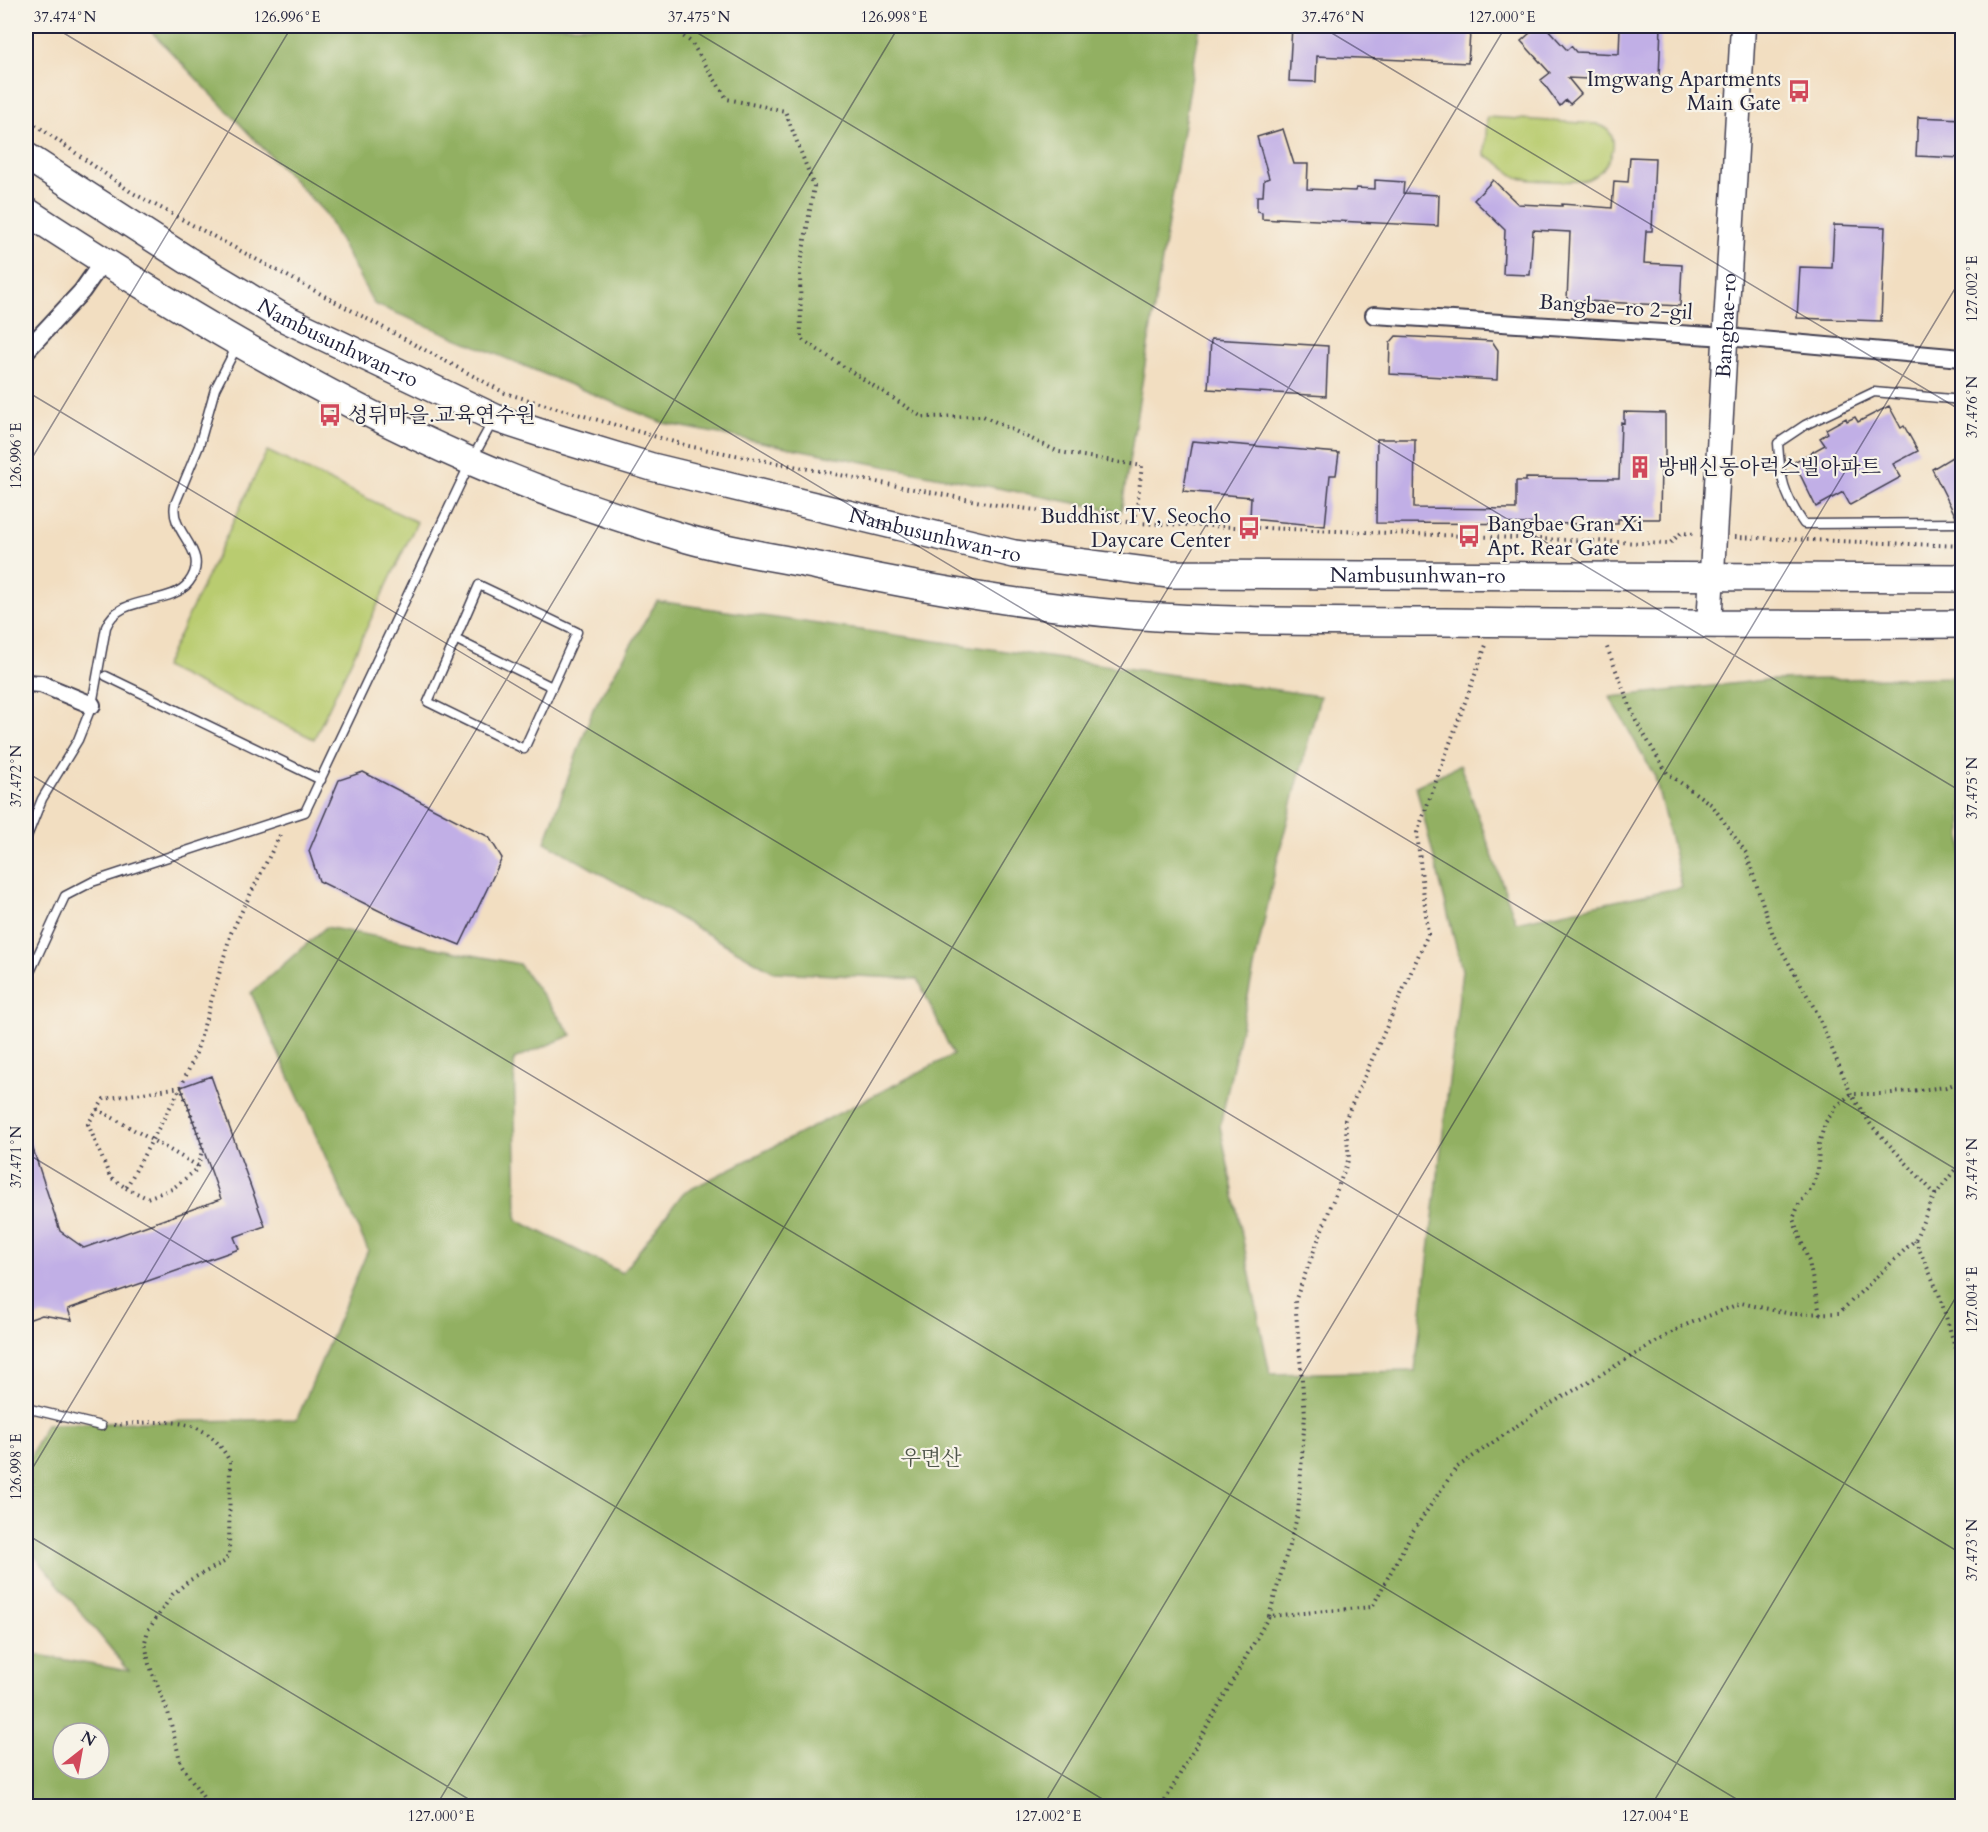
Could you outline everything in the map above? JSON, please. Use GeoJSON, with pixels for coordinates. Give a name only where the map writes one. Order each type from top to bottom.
{"type":"FeatureCollection","features":[{"type":"Feature","properties":{"kind":"main road","name":"Bangbae-ro"},"geometry":{"type":"LineString","coordinates":[[1709,625],[1743,26]]}},
{"type":"Feature","properties":{"kind":"main road","name":"Nambusunhwan-ro"},"geometry":{"type":"LineString","coordinates":[[26,156],[177,254],[282,317],[495,418],[652,467],[1014,554],[1169,574],[1962,578]]}},
{"type":"Feature","properties":{"kind":"main road"},"geometry":{"type":"LineString","coordinates":[[26,211],[238,343],[353,404],[471,461],[578,503],[694,541],[903,584],[1128,615],[1274,621],[1709,625],[1962,624]]}},
{"type":"Feature","properties":{"kind":"street"},"geometry":{"type":"LineString","coordinates":[[26,351],[82,291],[103,261]]}},
{"type":"Feature","properties":{"kind":"street","name":"Bangbae-ro 2-gil"},"geometry":{"type":"LineString","coordinates":[[1374,315],[1727,337],[1962,358]]}},
{"type":"Feature","properties":{"kind":"street"},"geometry":{"type":"LineString","coordinates":[[26,683],[41,684],[92,705]]}},
{"type":"Feature","properties":{"kind":"lane"},"geometry":{"type":"LineString","coordinates":[[26,839],[42,799],[78,740],[92,705],[110,616],[120,609],[184,587],[195,571],[194,551],[173,514],[199,446],[215,389],[238,343]]}},
{"type":"Feature","properties":{"kind":"lane"},"geometry":{"type":"LineString","coordinates":[[1962,400],[1874,392],[1805,425],[1778,443],[1784,489],[1791,506],[1804,524],[1962,523]]}},
{"type":"Feature","properties":{"kind":"lane"},"geometry":{"type":"LineString","coordinates":[[30,972],[65,896],[92,882],[305,812],[471,461],[495,418]]}},
{"type":"Feature","properties":{"kind":"lane"},"geometry":{"type":"LineString","coordinates":[[479,585],[578,632],[524,748],[428,702],[456,639],[479,585]]}},
{"type":"Feature","properties":{"kind":"lane"},"geometry":{"type":"LineString","coordinates":[[456,639],[552,687]]}},
{"type":"Feature","properties":{"kind":"lane"},"geometry":{"type":"LineString","coordinates":[[106,676],[321,780]]}},
{"type":"Feature","properties":{"kind":"lane"},"geometry":{"type":"LineString","coordinates":[[26,1408],[101,1426]]}},
{"type":"Feature","properties":{"kind":"path"},"geometry":{"type":"LineString","coordinates":[[669,26],[691,42],[727,99],[785,111],[814,186],[800,269],[801,339],[922,417],[983,416],[1059,452],[1142,466],[1135,523]]}},
{"type":"Feature","properties":{"kind":"path"},"geometry":{"type":"LineString","coordinates":[[26,118],[130,192],[505,393],[688,446],[997,505],[1135,523],[1669,544],[1681,533]]}},
{"type":"Feature","properties":{"kind":"path"},"geometry":{"type":"LineString","coordinates":[[1771,540],[1962,546]]}},
{"type":"Feature","properties":{"kind":"path"},"geometry":{"type":"LineString","coordinates":[[1161,1806],[1269,1616],[1298,1514],[1305,1414],[1295,1301],[1348,1158],[1345,1120],[1428,934],[1417,833],[1494,623]]}},
{"type":"Feature","properties":{"kind":"path"},"geometry":{"type":"LineString","coordinates":[[1601,624],[1606,645],[1636,722],[1668,773],[1712,805],[1746,853],[1773,935],[1816,1011],[1851,1094],[1870,1125],[1935,1194]]}},
{"type":"Feature","properties":{"kind":"path"},"geometry":{"type":"LineString","coordinates":[[126,1188],[181,1087],[196,1053],[231,933],[288,818]]}},
{"type":"Feature","properties":{"kind":"path"},"geometry":{"type":"LineString","coordinates":[[1820,1314],[1809,1262],[1793,1219],[1799,1204],[1812,1188],[1818,1170],[1819,1144],[1825,1123],[1837,1106],[1851,1094],[1883,1094],[1946,1087],[1962,1081]]}},
{"type":"Feature","properties":{"kind":"path"},"geometry":{"type":"LineString","coordinates":[[181,1087],[203,1147],[198,1166],[172,1189],[147,1198],[110,1177],[88,1124],[104,1099],[181,1087]]}},
{"type":"Feature","properties":{"kind":"path"},"geometry":{"type":"LineString","coordinates":[[97,1109],[198,1166]]}},
{"type":"Feature","properties":{"kind":"path"},"geometry":{"type":"LineString","coordinates":[[1269,1616],[1372,1607],[1413,1532],[1456,1468],[1537,1412],[1683,1326],[1741,1303],[1791,1314],[1839,1313],[1915,1240],[1935,1194],[1962,1161]]}},
{"type":"Feature","properties":{"kind":"path"},"geometry":{"type":"LineString","coordinates":[[1915,1240],[1939,1293],[1962,1369]]}},
{"type":"Feature","properties":{"kind":"path"},"geometry":{"type":"LineString","coordinates":[[101,1426],[173,1421],[192,1425],[209,1435],[224,1450],[230,1462],[229,1555],[224,1562],[190,1580],[173,1594],[148,1630],[145,1642],[149,1664],[168,1712],[181,1764],[209,1806]]}},
{"type":"Feature","properties":{"kind":"green space"},"geometry":{"type":"Polygon","coordinates":[[[146,26],[1200,26],[1121,512],[663,423],[374,304],[325,213],[146,26]]]}},
{"type":"Feature","properties":{"kind":"green space"},"geometry":{"type":"Polygon","coordinates":[[[1487,117],[1597,124],[1607,130],[1612,137],[1611,156],[1598,173],[1589,179],[1549,181],[1519,178],[1495,160],[1485,156],[1487,117]]]}},
{"type":"Feature","properties":{"kind":"green space"},"geometry":{"type":"Polygon","coordinates":[[[267,451],[417,522],[314,739],[164,667],[267,451]]]}},
{"type":"Feature","properties":{"kind":"green space","name":"우면산"},"geometry":{"type":"Polygon","coordinates":[[[657,601],[1320,696],[1277,861],[1220,1126],[1270,1374],[1415,1371],[1462,970],[1416,786],[1460,765],[1516,922],[1682,887],[1655,777],[1610,697],[1767,680],[1962,677],[1962,1806],[26,1806],[26,1653],[129,1671],[26,1545],[26,1466],[46,1424],[297,1419],[368,1250],[251,993],[326,927],[519,964],[572,1035],[514,1059],[517,1220],[622,1273],[683,1193],[953,1055],[918,979],[774,972],[545,842],[593,709],[657,601]]]}},
{"type":"Feature","properties":{"kind":"building"},"geometry":{"type":"Polygon","coordinates":[[[1292,26],[1334,26],[1334,29],[1368,31],[1368,27],[1403,29],[1403,26],[1436,26],[1435,31],[1470,33],[1468,63],[1317,56],[1316,82],[1289,81],[1292,26]]]}},
{"type":"Feature","properties":{"kind":"building"},"geometry":{"type":"Polygon","coordinates":[[[1538,26],[1545,26],[1567,50],[1571,46],[1576,52],[1619,54],[1620,27],[1661,26],[1659,78],[1653,78],[1653,82],[1568,78],[1581,94],[1570,104],[1566,100],[1560,106],[1541,80],[1550,73],[1521,41],[1538,26]]]}},
{"type":"Feature","properties":{"kind":"building"},"geometry":{"type":"Polygon","coordinates":[[[1918,117],[1962,119],[1962,158],[1916,156],[1918,117]]]}},
{"type":"Feature","properties":{"kind":"building"},"geometry":{"type":"Polygon","coordinates":[[[1283,129],[1294,164],[1308,164],[1307,189],[1355,191],[1356,188],[1375,189],[1375,180],[1404,182],[1403,193],[1439,195],[1438,226],[1262,219],[1262,212],[1257,211],[1257,196],[1263,196],[1264,180],[1269,178],[1257,137],[1283,129]]]}},
{"type":"Feature","properties":{"kind":"building"},"geometry":{"type":"Polygon","coordinates":[[[1630,157],[1655,158],[1652,231],[1646,231],[1644,263],[1682,265],[1680,306],[1567,300],[1570,232],[1533,230],[1530,275],[1503,274],[1505,230],[1474,200],[1493,180],[1518,204],[1562,206],[1562,204],[1612,208],[1614,181],[1628,182],[1630,157]]]}},
{"type":"Feature","properties":{"kind":"building"},"geometry":{"type":"Polygon","coordinates":[[[1834,225],[1885,227],[1881,321],[1797,318],[1800,267],[1832,268],[1834,225]]]}},
{"type":"Feature","properties":{"kind":"building"},"geometry":{"type":"Polygon","coordinates":[[[1396,336],[1492,341],[1498,350],[1497,380],[1389,374],[1390,343],[1396,336]]]}},
{"type":"Feature","properties":{"kind":"building"},"geometry":{"type":"Polygon","coordinates":[[[1211,339],[1328,346],[1326,396],[1208,389],[1211,339]]]}},
{"type":"Feature","properties":{"kind":"building"},"geometry":{"type":"Polygon","coordinates":[[[1889,406],[1901,428],[1904,426],[1918,451],[1893,464],[1901,477],[1850,505],[1843,492],[1816,507],[1794,462],[1825,445],[1820,438],[1828,433],[1826,429],[1846,418],[1847,421],[1855,417],[1858,422],[1889,406]]]}},
{"type":"Feature","properties":{"kind":"building","name":"방배신동아럭스빌아파트"},"geometry":{"type":"Polygon","coordinates":[[[1624,412],[1665,413],[1665,465],[1661,465],[1660,519],[1618,519],[1618,524],[1376,523],[1377,439],[1415,439],[1414,508],[1516,509],[1516,481],[1526,481],[1526,478],[1619,479],[1621,422],[1624,423],[1624,412]]]}},
{"type":"Feature","properties":{"kind":"building"},"geometry":{"type":"Polygon","coordinates":[[[1192,441],[1339,453],[1336,475],[1330,475],[1325,526],[1250,519],[1251,497],[1183,491],[1192,441]]]}},
{"type":"Feature","properties":{"kind":"building"},"geometry":{"type":"Polygon","coordinates":[[[1962,451],[1962,517],[1956,517],[1932,469],[1962,451]]]}},
{"type":"Feature","properties":{"kind":"building"},"geometry":{"type":"Polygon","coordinates":[[[363,772],[489,837],[502,858],[460,945],[396,919],[319,881],[309,851],[339,780],[363,772]]]}},
{"type":"Feature","properties":{"kind":"building"},"geometry":{"type":"Polygon","coordinates":[[[211,1076],[265,1226],[234,1237],[239,1249],[68,1309],[72,1320],[42,1315],[28,1320],[26,1285],[30,1284],[26,1269],[26,1137],[29,1137],[60,1231],[84,1248],[221,1199],[181,1087],[211,1076]]]}},
{"type":"Feature","properties":{"kind":"place","name":"Imgwang Apartments Main Gate"},"geometry":{"type":"Point","coordinates":[1799,91]}},
{"type":"Feature","properties":{"kind":"place","name":"성뒤마을.교육연수원"},"geometry":{"type":"Point","coordinates":[330,415]}},
{"type":"Feature","properties":{"kind":"place","name":"방배신동아럭스빌아파트"},"geometry":{"type":"Point","coordinates":[1640,467]}},
{"type":"Feature","properties":{"kind":"place","name":"Buddhist TV, Seocho Daycare Center"},"geometry":{"type":"Point","coordinates":[1249,528]}},
{"type":"Feature","properties":{"kind":"place","name":"Bangbae Gran Xi Apt. Rear Gate"},"geometry":{"type":"Point","coordinates":[1469,536]}}]}
